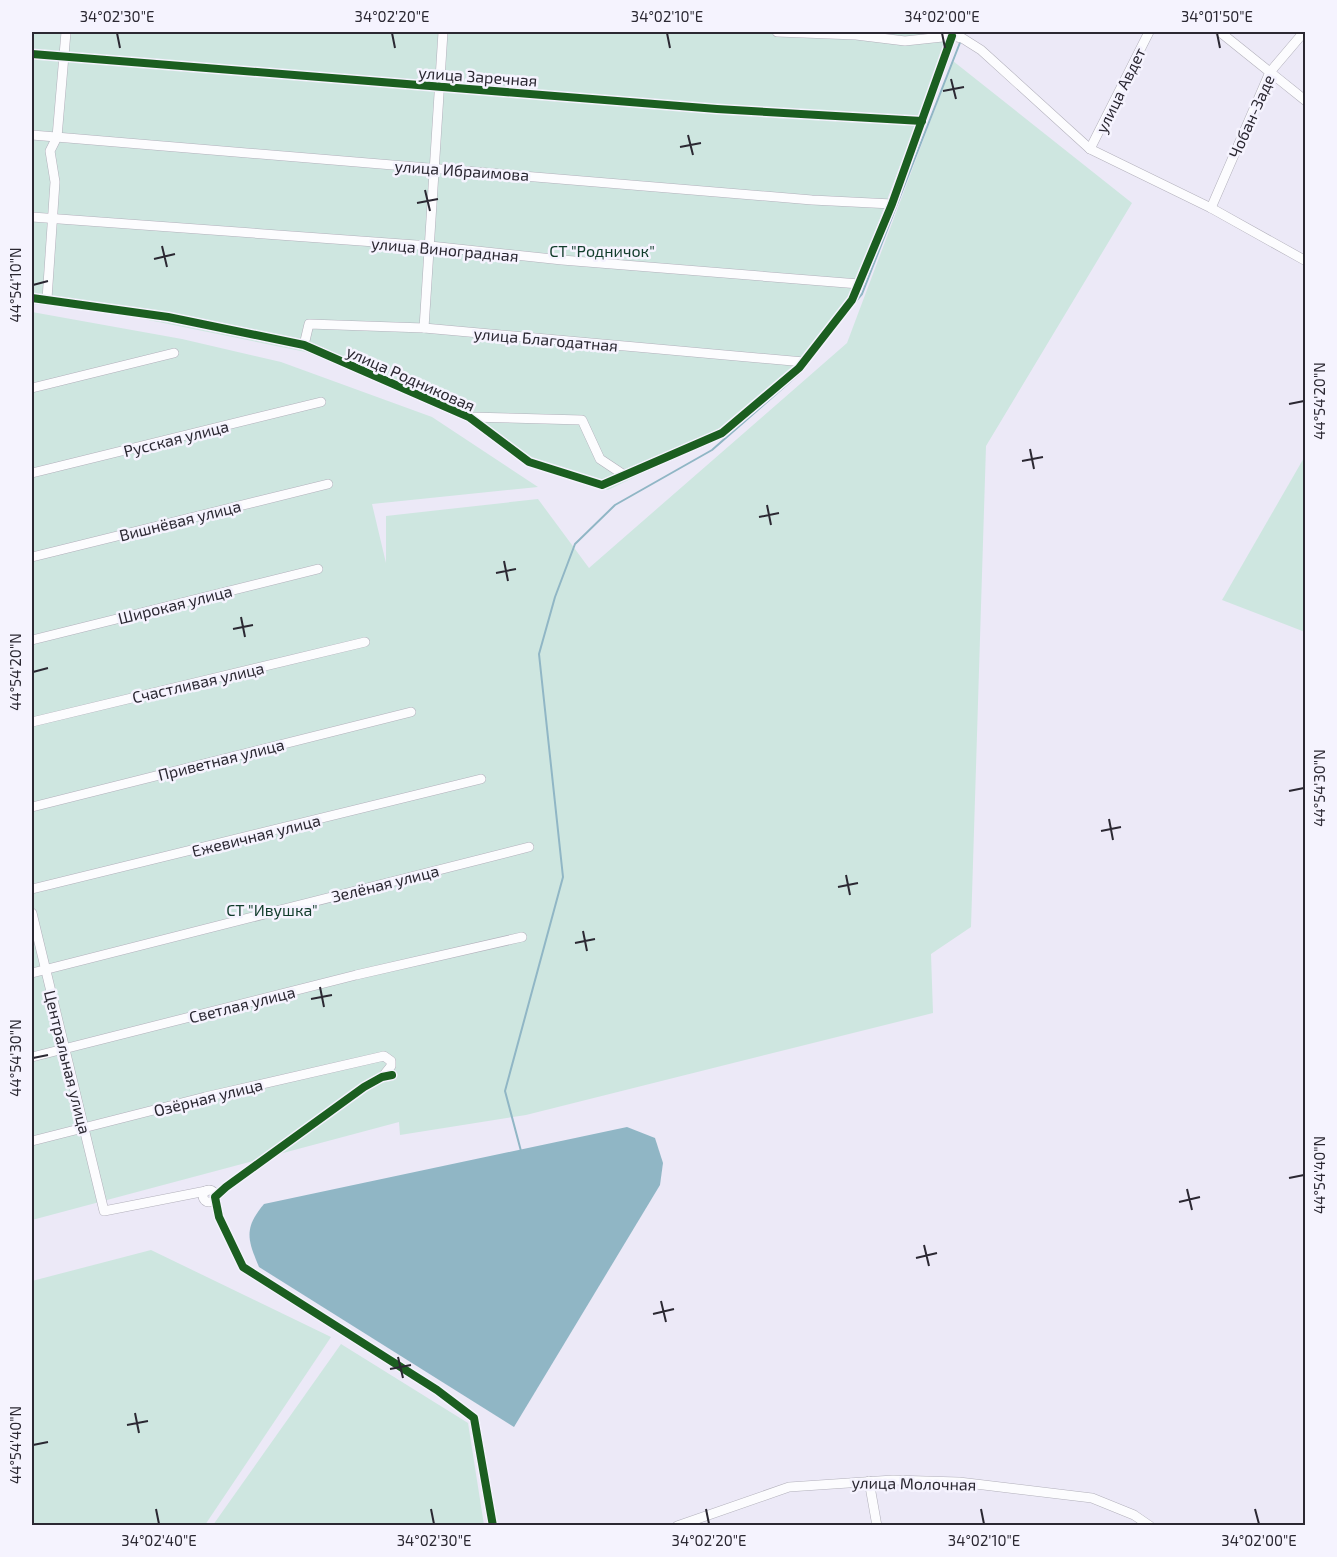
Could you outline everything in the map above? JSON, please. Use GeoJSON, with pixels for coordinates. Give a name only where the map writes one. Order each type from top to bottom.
{"type":"FeatureCollection","features":[{"type":"Feature","properties":{"kind":"street"},"geometry":{"type":"LineString","coordinates":[[47,299],[55,182],[50,151],[57,137],[66,32]]}},
{"type":"Feature","properties":{"kind":"street"},"geometry":{"type":"LineString","coordinates":[[424,328],[443,32]]}},
{"type":"Feature","properties":{"kind":"street"},"geometry":{"type":"LineString","coordinates":[[777,32],[856,35],[905,40],[957,37],[970,32]]}},
{"type":"Feature","properties":{"kind":"street","name":"улица Авдет"},"geometry":{"type":"LineString","coordinates":[[1090,149],[1149,32]]}},
{"type":"Feature","properties":{"kind":"street"},"geometry":{"type":"LineString","coordinates":[[1220,32],[1305,101]]}},
{"type":"Feature","properties":{"kind":"street","name":"Чобан-Заде"},"geometry":{"type":"LineString","coordinates":[[1210,208],[1270,72],[1304,32]]}},
{"type":"Feature","properties":{"kind":"street"},"geometry":{"type":"LineString","coordinates":[[957,37],[981,50],[1090,149],[1210,208],[1305,261]]}},
{"type":"Feature","properties":{"kind":"street","name":"улица Родниковая"},"geometry":{"type":"LineString","coordinates":[[32,298],[168,317],[304,345],[469,417],[529,462],[602,485],[722,433],[804,362],[852,300],[957,37]]}},
{"type":"Feature","properties":{"kind":"street","name":"улица Заречная"},"geometry":{"type":"LineString","coordinates":[[32,54],[438,87],[922,121]]}},
{"type":"Feature","properties":{"kind":"street","name":"улица Ибраимова"},"geometry":{"type":"LineString","coordinates":[[32,135],[892,204]]}},
{"type":"Feature","properties":{"kind":"street","name":"улица Виноградная"},"geometry":{"type":"LineString","coordinates":[[32,217],[430,246],[562,260],[859,284]]}},
{"type":"Feature","properties":{"kind":"street","name":"улица Благодатная"},"geometry":{"type":"LineString","coordinates":[[304,345],[309,324],[424,328],[804,362]]}},
{"type":"Feature","properties":{"kind":"street"},"geometry":{"type":"LineString","coordinates":[[32,388],[174,353]]}},
{"type":"Feature","properties":{"kind":"street","name":"Русская улица"},"geometry":{"type":"LineString","coordinates":[[32,473],[321,402]]}},
{"type":"Feature","properties":{"kind":"street"},"geometry":{"type":"LineString","coordinates":[[469,417],[582,420],[600,459],[624,475]]}},
{"type":"Feature","properties":{"kind":"street","name":"Вишнёвая улица"},"geometry":{"type":"LineString","coordinates":[[32,557],[328,484]]}},
{"type":"Feature","properties":{"kind":"street","name":"Широкая улица"},"geometry":{"type":"LineString","coordinates":[[32,640],[318,569]]}},
{"type":"Feature","properties":{"kind":"street","name":"Счастливая улица"},"geometry":{"type":"LineString","coordinates":[[32,722],[365,642]]}},
{"type":"Feature","properties":{"kind":"street","name":"Приветная улица"},"geometry":{"type":"LineString","coordinates":[[32,807],[411,712]]}},
{"type":"Feature","properties":{"kind":"street","name":"Ежевичная улица"},"geometry":{"type":"LineString","coordinates":[[32,889],[481,779]]}},
{"type":"Feature","properties":{"kind":"street","name":"Зелёная улица"},"geometry":{"type":"LineString","coordinates":[[32,973],[529,847]]}},
{"type":"Feature","properties":{"kind":"street","name":"Центральная улица"},"geometry":{"type":"LineString","coordinates":[[32,913],[104,1210],[182,1194],[206,1195]]}},
{"type":"Feature","properties":{"kind":"street","name":"Светлая улица"},"geometry":{"type":"LineString","coordinates":[[32,1057],[356,975],[522,937]]}},
{"type":"Feature","properties":{"kind":"street","name":"Озёрная улица"},"geometry":{"type":"LineString","coordinates":[[32,1141],[205,1097],[384,1056],[391,1061],[391,1066],[382,1077]]}},
{"type":"Feature","properties":{"kind":"street"},"geometry":{"type":"LineString","coordinates":[[215,1197],[382,1077],[392,1075]]}},
{"type":"Feature","properties":{"kind":"street"},"geometry":{"type":"LineString","coordinates":[[206,1195],[226,1187]]}},
{"type":"Feature","properties":{"kind":"street"},"geometry":{"type":"LineString","coordinates":[[206,1195],[214,1192],[219,1217]]}},
{"type":"Feature","properties":{"kind":"street"},"geometry":{"type":"LineString","coordinates":[[206,1195],[243,1267],[437,1390],[474,1418],[493,1526]]}},
{"type":"Feature","properties":{"kind":"street"},"geometry":{"type":"LineString","coordinates":[[869,1480],[877,1526]]}},
{"type":"Feature","properties":{"kind":"street","name":"улица Молочная"},"geometry":{"type":"LineString","coordinates":[[676,1526],[789,1487],[869,1480],[959,1482],[1075,1495],[1101,1500],[1150,1526]]}},
{"type":"Feature","properties":{"kind":"green space","name":"СТ \"Родничок\""},"geometry":{"type":"Polygon","coordinates":[[[32,32],[951,32],[852,292],[790,373],[727,432],[608,490],[526,464],[458,416],[306,352],[114,313],[32,304],[32,32]]]}},
{"type":"Feature","properties":{"kind":"green space","name":"СТ \"Ивушка\""},"geometry":{"type":"Polygon","coordinates":[[[953,61],[1132,203],[986,446],[971,927],[931,954],[933,1013],[526,1115],[400,1135],[399,1122],[32,1220],[32,312],[182,339],[281,362],[432,417],[538,487],[372,504],[386,563],[386,516],[538,499],[589,568],[847,343],[953,61]]]}},
{"type":"Feature","properties":{"kind":"green space"},"geometry":{"type":"Polygon","coordinates":[[[1305,456],[1305,632],[1222,600],[1305,456]]]}},
{"type":"Feature","properties":{"kind":"green space"},"geometry":{"type":"Polygon","coordinates":[[[151,1250],[331,1337],[205,1525],[32,1525],[32,1281],[151,1250]]]}},
{"type":"Feature","properties":{"kind":"green space"},"geometry":{"type":"Polygon","coordinates":[[[341,1344],[468,1423],[484,1525],[213,1525],[341,1344]]]}},
{"type":"Feature","properties":{"kind":"water"},"geometry":{"type":"Polygon","coordinates":[[[627,1127],[655,1138],[663,1163],[660,1185],[514,1427],[259,1267],[252,1249],[250,1227],[264,1204],[627,1127]]]}},
{"type":"Feature","properties":{"kind":"waterway"},"geometry":{"type":"LineString","coordinates":[[856,301],[862,294],[961,40]]}},
{"type":"Feature","properties":{"kind":"waterway"},"geometry":{"type":"LineString","coordinates":[[521,1151],[505,1091],[563,877],[539,654],[555,597],[575,544],[615,505],[712,450],[801,372]]}},
{"type":"Feature","properties":{"kind":"cycle path"},"geometry":{"type":"LineString","coordinates":[[32,298],[168,317],[304,345],[469,417],[529,462],[602,485],[722,433],[799,368],[852,300],[892,204],[952,36]]}},
{"type":"Feature","properties":{"kind":"cycle path"},"geometry":{"type":"LineString","coordinates":[[32,54],[717,109],[922,121]]}},
{"type":"Feature","properties":{"kind":"cycle path"},"geometry":{"type":"LineString","coordinates":[[392,1075],[382,1077],[364,1087],[226,1187],[215,1197],[219,1217],[243,1267],[437,1390],[474,1418],[493,1526]]}}]}
